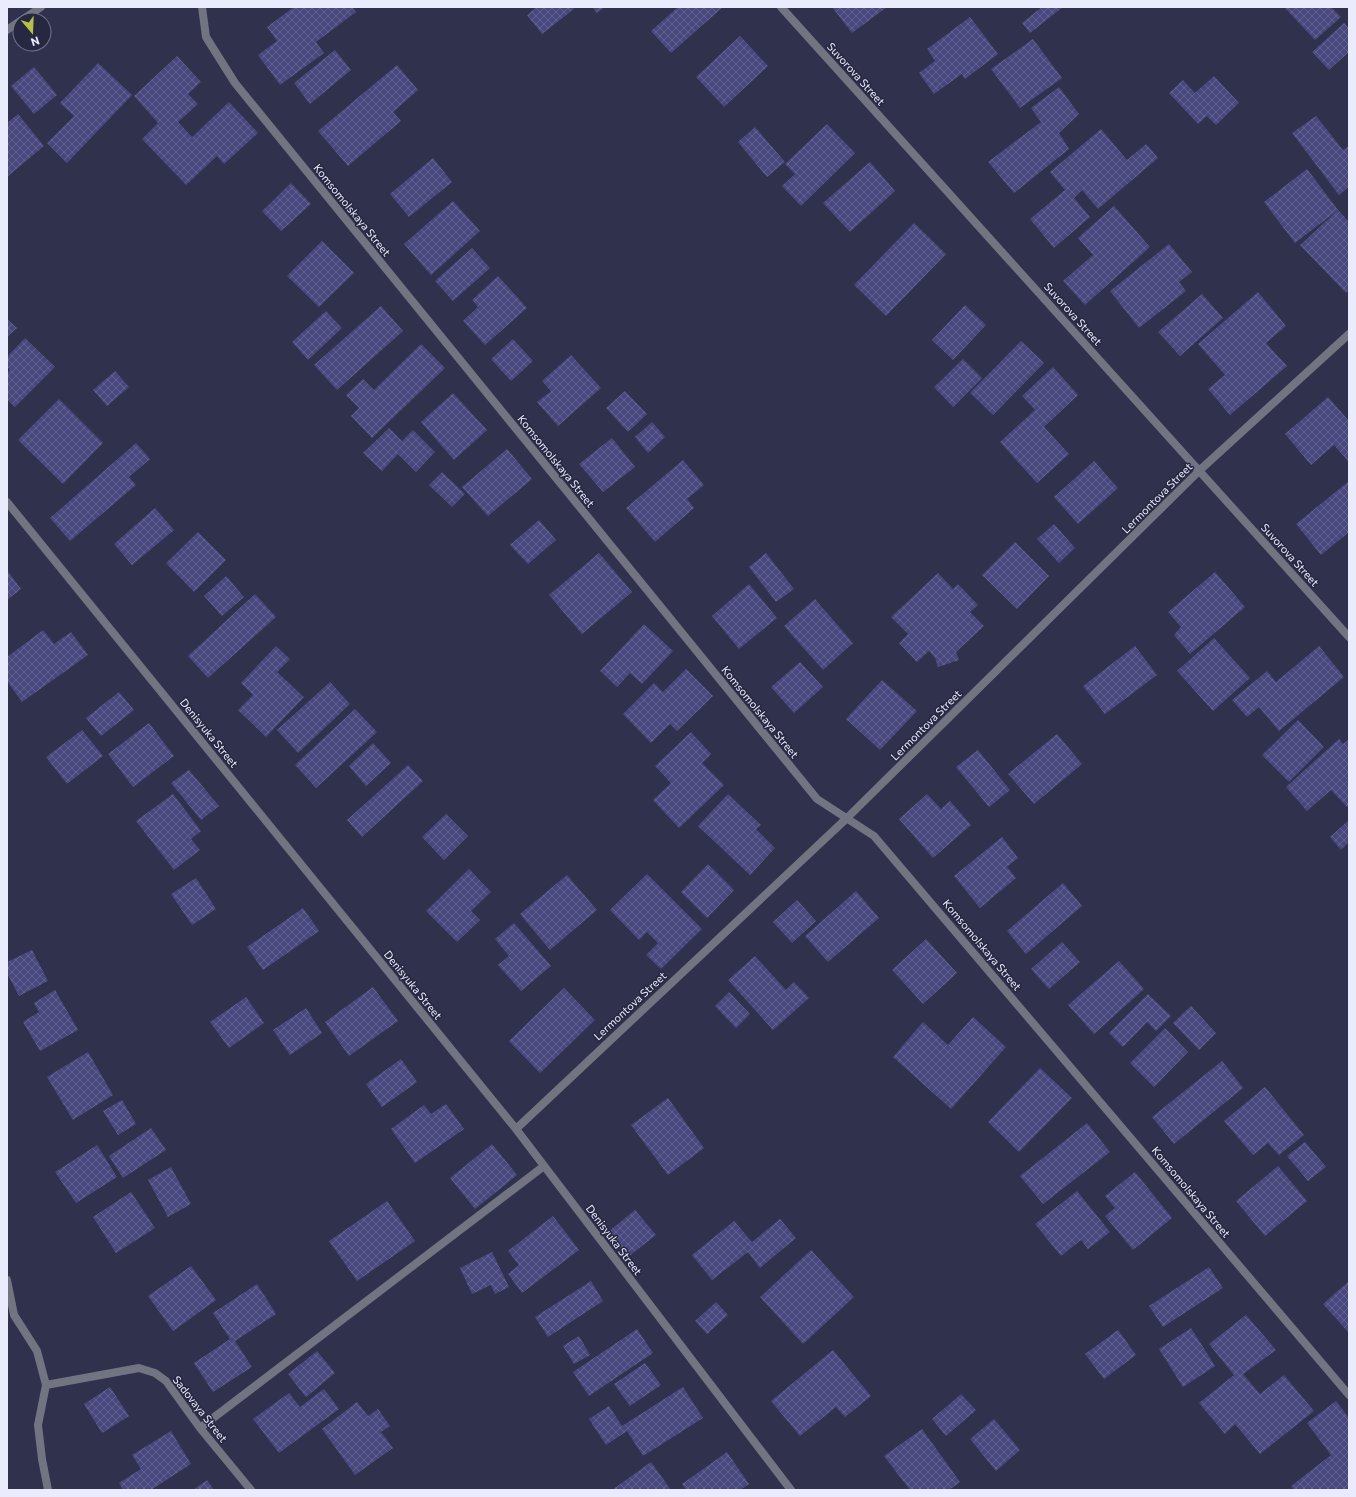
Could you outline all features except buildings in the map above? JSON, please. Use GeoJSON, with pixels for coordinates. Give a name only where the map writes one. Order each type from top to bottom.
{"type":"FeatureCollection","features":[{"type":"Feature","properties":{"kind":"street","name":"Komsomolskaya Street"},"geometry":{"type":"LineString","coordinates":[[202,7],[206,37],[235,83],[817,799],[874,836],[1349,1395]]}},
{"type":"Feature","properties":{"kind":"street","name":"Suvorova Street"},"geometry":{"type":"LineString","coordinates":[[781,7],[1349,637]]}},
{"type":"Feature","properties":{"kind":"street","name":"Lermontova Street"},"geometry":{"type":"LineString","coordinates":[[516,1129],[847,818],[1200,470],[1349,334]]}},
{"type":"Feature","properties":{"kind":"street","name":"Denisyuka Street"},"geometry":{"type":"LineString","coordinates":[[7,502],[516,1129],[791,1490]]}},
{"type":"Feature","properties":{"kind":"street"},"geometry":{"type":"LineString","coordinates":[[200,1428],[544,1166]]}},
{"type":"Feature","properties":{"kind":"street"},"geometry":{"type":"LineString","coordinates":[[7,1280],[14,1314],[36,1350],[46,1385],[38,1424],[42,1459],[48,1490]]}},
{"type":"Feature","properties":{"kind":"street","name":"Sadovaya Street"},"geometry":{"type":"LineString","coordinates":[[46,1385],[139,1368],[155,1373],[166,1381],[200,1428],[250,1490]]}}]}
